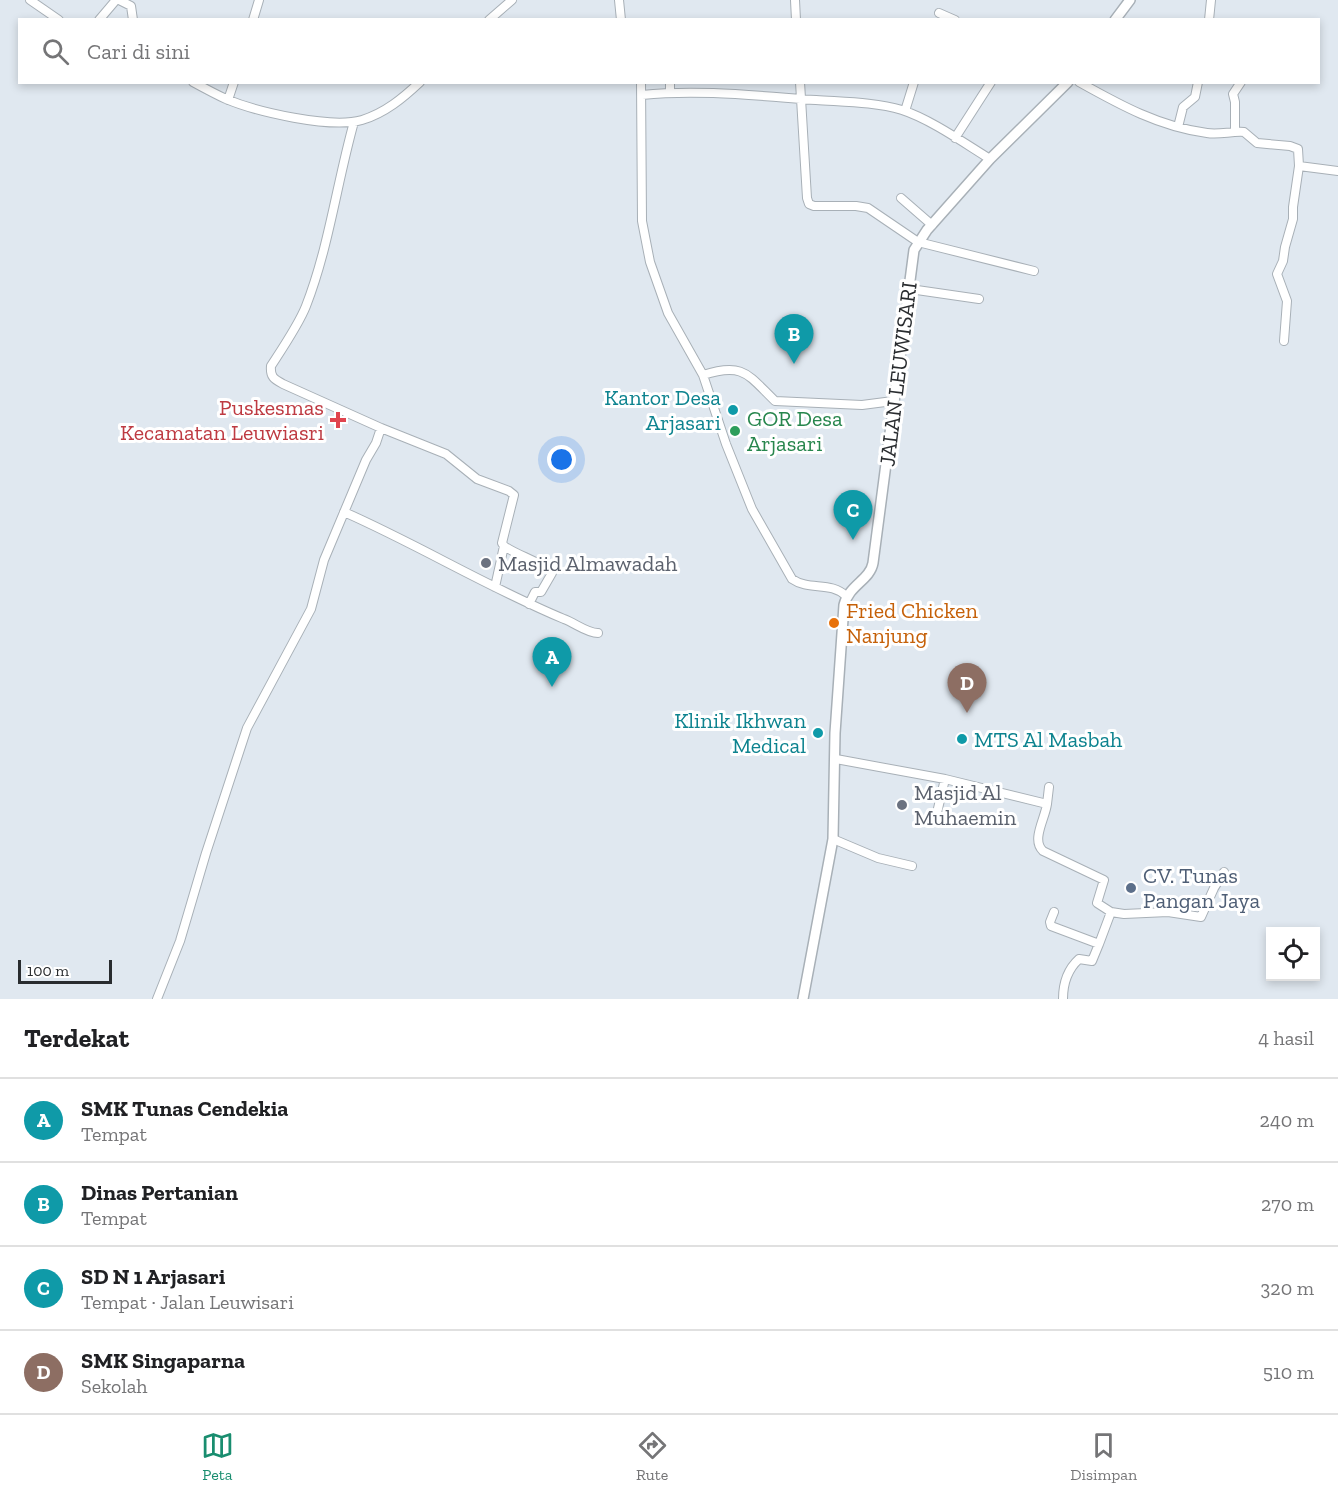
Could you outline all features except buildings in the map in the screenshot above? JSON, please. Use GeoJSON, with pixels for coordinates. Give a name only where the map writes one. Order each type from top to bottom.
{"type":"FeatureCollection","features":[{"type":"Feature","properties":{"kind":"main road"},"geometry":{"type":"LineString","coordinates":[[1117,18],[1130,0]]}},
{"type":"Feature","properties":{"kind":"main road","name":"JALAN LEUWISARI"},"geometry":{"type":"LineString","coordinates":[[846,596],[872,569],[913,254],[918,242],[990,159],[1066,84]]}},
{"type":"Feature","properties":{"kind":"main road"},"geometry":{"type":"LineString","coordinates":[[803,999],[833,839],[839,668],[846,596]]}},
{"type":"Feature","properties":{"kind":"street"},"geometry":{"type":"LineString","coordinates":[[30,0],[56,18]]}},
{"type":"Feature","properties":{"kind":"street"},"geometry":{"type":"LineString","coordinates":[[101,18],[118,0],[132,6],[133,18]]}},
{"type":"Feature","properties":{"kind":"street"},"geometry":{"type":"LineString","coordinates":[[254,18],[259,0]]}},
{"type":"Feature","properties":{"kind":"street"},"geometry":{"type":"LineString","coordinates":[[491,18],[512,0]]}},
{"type":"Feature","properties":{"kind":"street"},"geometry":{"type":"LineString","coordinates":[[619,0],[621,18]]}},
{"type":"Feature","properties":{"kind":"street"},"geometry":{"type":"LineString","coordinates":[[795,0],[796,18]]}},
{"type":"Feature","properties":{"kind":"street"},"geometry":{"type":"LineString","coordinates":[[1209,18],[1211,0]]}},
{"type":"Feature","properties":{"kind":"street"},"geometry":{"type":"LineString","coordinates":[[939,13],[950,18]]}},
{"type":"Feature","properties":{"kind":"street"},"geometry":{"type":"LineString","coordinates":[[197,84],[228,100],[261,110],[306,120],[354,122],[388,108],[418,84]]}},
{"type":"Feature","properties":{"kind":"street"},"geometry":{"type":"LineString","coordinates":[[228,100],[233,84]]}},
{"type":"Feature","properties":{"kind":"street"},"geometry":{"type":"LineString","coordinates":[[641,84],[643,233],[664,304],[703,375],[726,444],[752,509],[792,579],[801,585],[835,588],[846,596]]}},
{"type":"Feature","properties":{"kind":"street"},"geometry":{"type":"LineString","coordinates":[[670,84],[670,92]]}},
{"type":"Feature","properties":{"kind":"street"},"geometry":{"type":"LineString","coordinates":[[800,84],[809,204],[868,208],[918,242],[1034,271]]}},
{"type":"Feature","properties":{"kind":"street"},"geometry":{"type":"LineString","coordinates":[[905,111],[913,84]]}},
{"type":"Feature","properties":{"kind":"street"},"geometry":{"type":"LineString","coordinates":[[955,138],[990,84]]}},
{"type":"Feature","properties":{"kind":"street"},"geometry":{"type":"LineString","coordinates":[[1083,84],[1129,110],[1178,127],[1208,134],[1246,133],[1257,143],[1296,148],[1299,152],[1299,166],[1293,219],[1283,261],[1276,274],[1287,301],[1284,341]]}},
{"type":"Feature","properties":{"kind":"street"},"geometry":{"type":"LineString","coordinates":[[1178,127],[1183,107],[1194,98],[1198,84]]}},
{"type":"Feature","properties":{"kind":"street"},"geometry":{"type":"LineString","coordinates":[[1235,132],[1233,94],[1240,84]]}},
{"type":"Feature","properties":{"kind":"street"},"geometry":{"type":"LineString","coordinates":[[642,95],[670,92],[870,104],[905,111],[990,159]]}},
{"type":"Feature","properties":{"kind":"street"},"geometry":{"type":"LineString","coordinates":[[354,122],[319,266],[306,307],[270,373],[273,379],[283,384],[446,454],[477,479],[514,495],[502,543],[504,546],[495,587]]}},
{"type":"Feature","properties":{"kind":"street"},"geometry":{"type":"LineString","coordinates":[[1299,166],[1338,171]]}},
{"type":"Feature","properties":{"kind":"street"},"geometry":{"type":"LineString","coordinates":[[902,198],[932,225]]}},
{"type":"Feature","properties":{"kind":"street"},"geometry":{"type":"LineString","coordinates":[[910,289],[979,299]]}},
{"type":"Feature","properties":{"kind":"street"},"geometry":{"type":"LineString","coordinates":[[703,375],[741,370],[775,401],[862,405],[893,402]]}},
{"type":"Feature","properties":{"kind":"street"},"geometry":{"type":"LineString","coordinates":[[157,999],[180,941],[247,728],[311,609],[324,560],[381,428]]}},
{"type":"Feature","properties":{"kind":"street"},"geometry":{"type":"LineString","coordinates":[[344,512],[529,604],[598,633]]}},
{"type":"Feature","properties":{"kind":"street"},"geometry":{"type":"LineString","coordinates":[[504,546],[524,558],[542,564],[552,573],[544,589],[541,592],[535,592],[529,604]]}},
{"type":"Feature","properties":{"kind":"street"},"geometry":{"type":"LineString","coordinates":[[836,759],[945,779],[1047,804]]}},
{"type":"Feature","properties":{"kind":"street"},"geometry":{"type":"LineString","coordinates":[[936,817],[945,779]]}},
{"type":"Feature","properties":{"kind":"street"},"geometry":{"type":"LineString","coordinates":[[1049,787],[1037,846],[1104,880],[1097,903],[1111,912],[1124,914],[1168,912],[1200,917],[1224,872]]}},
{"type":"Feature","properties":{"kind":"street"},"geometry":{"type":"LineString","coordinates":[[833,839],[878,858],[912,866]]}},
{"type":"Feature","properties":{"kind":"street"},"geometry":{"type":"LineString","coordinates":[[1054,912],[1050,922],[1051,926],[1099,944]]}},
{"type":"Feature","properties":{"kind":"street"},"geometry":{"type":"LineString","coordinates":[[1063,999],[1063,988],[1071,967],[1079,959],[1092,961],[1111,912]]}},
{"type":"Feature","properties":{"kind":"place","name":"Dinas Pertanian"},"geometry":{"type":"Point","coordinates":[794,364]}},
{"type":"Feature","properties":{"kind":"place","name":"Kantor Desa Arjasari"},"geometry":{"type":"Point","coordinates":[733,410]}},
{"type":"Feature","properties":{"kind":"place","name":"Puskesmas Kecamatan Leuwiasri"},"geometry":{"type":"Point","coordinates":[338,420]}},
{"type":"Feature","properties":{"kind":"place","name":"GOR Desa Arjasari"},"geometry":{"type":"Point","coordinates":[735,431]}},
{"type":"Feature","properties":{"kind":"place","name":"SD N 1 Arjasari"},"geometry":{"type":"Point","coordinates":[853,540]}},
{"type":"Feature","properties":{"kind":"place","name":"Masjid Almawadah"},"geometry":{"type":"Point","coordinates":[486,563]}},
{"type":"Feature","properties":{"kind":"place","name":"Fried Chicken Nanjung"},"geometry":{"type":"Point","coordinates":[834,623]}},
{"type":"Feature","properties":{"kind":"place","name":"SMK Tunas Cendekia"},"geometry":{"type":"Point","coordinates":[552,687]}},
{"type":"Feature","properties":{"kind":"place","name":"SMK Singaparna"},"geometry":{"type":"Point","coordinates":[967,713]}},
{"type":"Feature","properties":{"kind":"place","name":"Klinik Ikhwan Medical"},"geometry":{"type":"Point","coordinates":[818,733]}},
{"type":"Feature","properties":{"kind":"place","name":"MTS Al Masbah"},"geometry":{"type":"Point","coordinates":[962,739]}},
{"type":"Feature","properties":{"kind":"place","name":"Masjid Al Muhaemin"},"geometry":{"type":"Point","coordinates":[902,805]}},
{"type":"Feature","properties":{"kind":"place","name":"CV. Tunas Pangan Jaya"},"geometry":{"type":"Point","coordinates":[1131,888]}}]}
